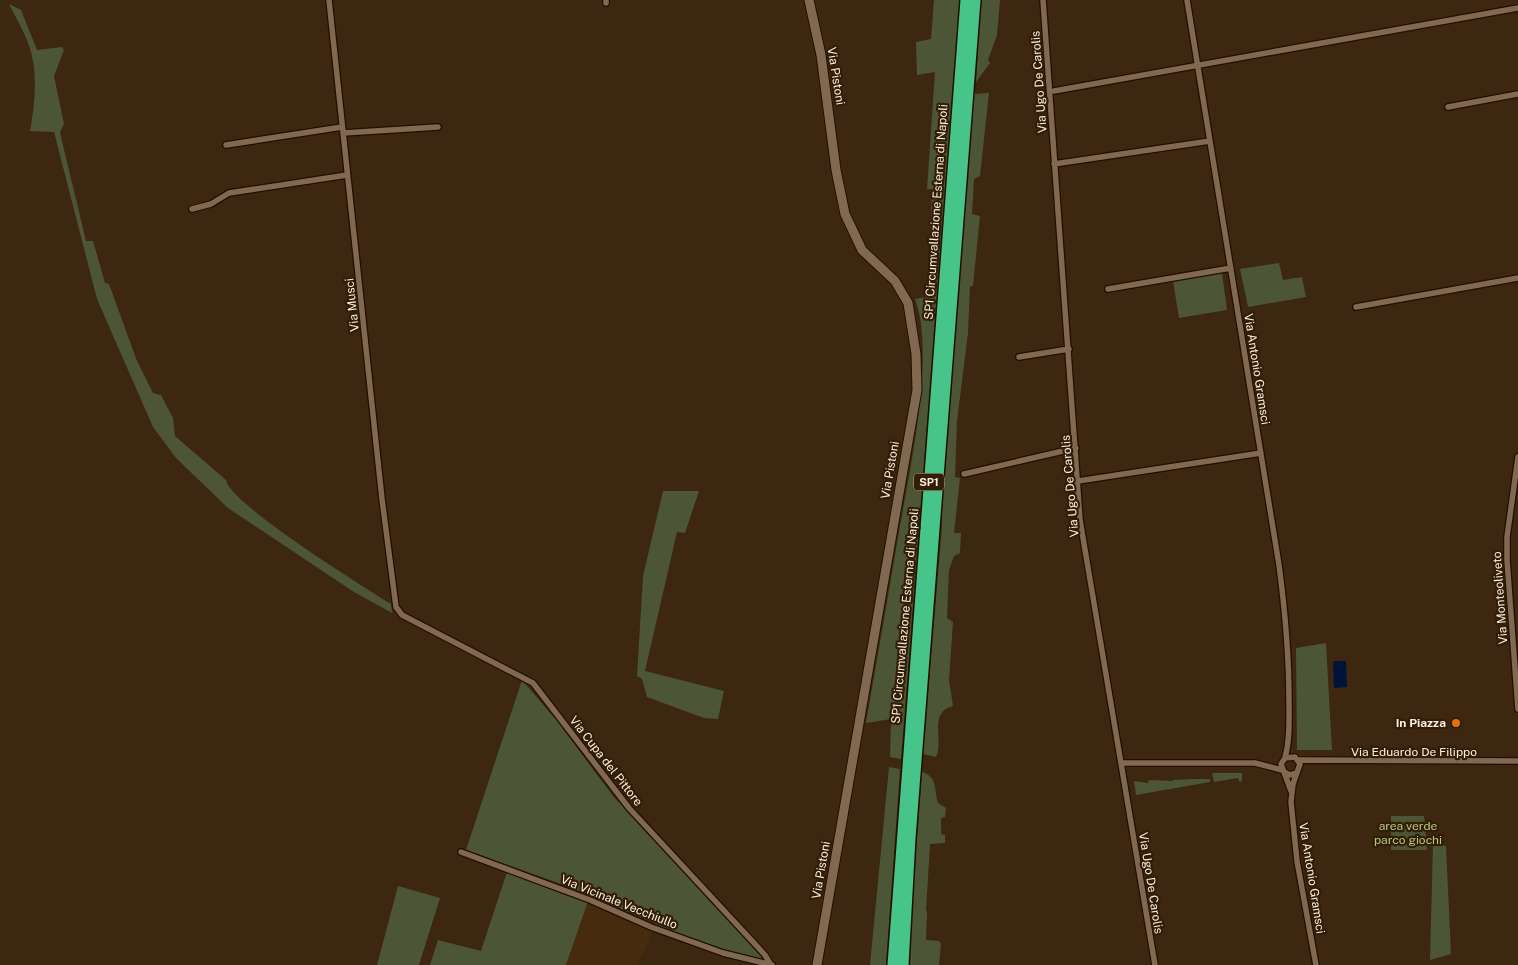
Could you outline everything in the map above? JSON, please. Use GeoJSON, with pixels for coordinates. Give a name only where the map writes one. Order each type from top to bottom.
{"type":"FeatureCollection","features":[{"type":"Feature","properties":{"kind":"highway","name":"SP1 Circumvallazione Esterna di Napoli"},"geometry":{"type":"LineString","coordinates":[[893,965],[966,0]]}},
{"type":"Feature","properties":{"kind":"highway","name":"SP1 Circumvallazione Esterna di Napoli"},"geometry":{"type":"LineString","coordinates":[[903,965],[910,838],[975,0]]}},
{"type":"Feature","properties":{"kind":"street","name":"Via Musci"},"geometry":{"type":"LineString","coordinates":[[329,0],[396,607]]}},
{"type":"Feature","properties":{"kind":"street","name":"Via Pistoni"},"geometry":{"type":"LineString","coordinates":[[809,0],[821,55],[836,170],[845,214],[862,250],[895,280],[908,303],[916,354],[916,390],[817,965]]}},
{"type":"Feature","properties":{"kind":"street","name":"Via Ugo De Carolis"},"geometry":{"type":"LineString","coordinates":[[1043,0],[1080,520],[1090,565],[1155,965]]}},
{"type":"Feature","properties":{"kind":"street","name":"Via Antonio Gramsci"},"geometry":{"type":"LineString","coordinates":[[1187,0],[1286,614],[1289,743],[1283,771],[1291,793],[1297,862],[1316,965]]}},
{"type":"Feature","properties":{"kind":"street"},"geometry":{"type":"LineString","coordinates":[[1054,91],[1518,8]]}},
{"type":"Feature","properties":{"kind":"street"},"geometry":{"type":"LineString","coordinates":[[1448,107],[1518,94]]}},
{"type":"Feature","properties":{"kind":"street"},"geometry":{"type":"LineString","coordinates":[[226,145],[343,130],[438,127]]}},
{"type":"Feature","properties":{"kind":"street"},"geometry":{"type":"LineString","coordinates":[[1054,164],[1210,141]]}},
{"type":"Feature","properties":{"kind":"street"},"geometry":{"type":"LineString","coordinates":[[192,209],[211,204],[229,193],[348,175]]}},
{"type":"Feature","properties":{"kind":"street"},"geometry":{"type":"LineString","coordinates":[[1108,289],[1231,268]]}},
{"type":"Feature","properties":{"kind":"street"},"geometry":{"type":"LineString","coordinates":[[1356,306],[1518,278]]}},
{"type":"Feature","properties":{"kind":"street"},"geometry":{"type":"LineString","coordinates":[[1019,357],[1069,348]]}},
{"type":"Feature","properties":{"kind":"street"},"geometry":{"type":"LineString","coordinates":[[964,474],[1076,448]]}},
{"type":"Feature","properties":{"kind":"street"},"geometry":{"type":"LineString","coordinates":[[1078,481],[1261,453]]}},
{"type":"Feature","properties":{"kind":"street","name":"Via Monteoliveto"},"geometry":{"type":"LineString","coordinates":[[1518,456],[1507,537],[1508,584],[1515,633],[1518,709]]}},
{"type":"Feature","properties":{"kind":"street","name":"Via Cupa del Pittore"},"geometry":{"type":"LineString","coordinates":[[396,607],[402,615],[517,672],[532,683],[630,808],[766,955],[772,965]]}},
{"type":"Feature","properties":{"kind":"street","name":"Via Antonio Gramsci"},"geometry":{"type":"LineString","coordinates":[[1289,743],[1297,759],[1298,770],[1291,793]]}},
{"type":"Feature","properties":{"kind":"street","name":"Via Eduardo De Filippo"},"geometry":{"type":"LineString","coordinates":[[1284,760],[1297,759],[1310,762],[1518,761]]}},
{"type":"Feature","properties":{"kind":"street"},"geometry":{"type":"LineString","coordinates":[[1269,765],[1284,760]]}},
{"type":"Feature","properties":{"kind":"street"},"geometry":{"type":"LineString","coordinates":[[1121,763],[1255,762],[1269,765],[1290,775],[1298,770]]}},
{"type":"Feature","properties":{"kind":"street","name":"Via Eduardo De Filippo"},"geometry":{"type":"LineString","coordinates":[[1298,770],[1310,762]]}},
{"type":"Feature","properties":{"kind":"street","name":"Via Vicinale Vecchiullo"},"geometry":{"type":"LineString","coordinates":[[462,852],[723,953],[772,965]]}},
{"type":"Feature","properties":{"kind":"shaded area"},"geometry":{"type":"Polygon","coordinates":[[[588,901],[653,930],[638,965],[566,965],[588,901]]]}},
{"type":"Feature","properties":{"kind":"green space"},"geometry":{"type":"Polygon","coordinates":[[[934,0],[960,0],[901,759],[890,757],[891,719],[866,723],[919,414],[923,350],[921,322],[915,299],[928,297],[932,189],[927,189],[935,72],[917,75],[916,42],[931,39],[934,0]]]}},
{"type":"Feature","properties":{"kind":"green space"},"geometry":{"type":"Polygon","coordinates":[[[981,0],[1000,0],[997,35],[988,60],[990,63],[976,82],[981,0]]]}},
{"type":"Feature","properties":{"kind":"green space"},"geometry":{"type":"Polygon","coordinates":[[[9,4],[21,10],[37,50],[62,47],[64,50],[54,76],[64,124],[60,132],[86,241],[93,241],[105,283],[109,284],[137,361],[153,393],[161,395],[173,418],[175,436],[226,480],[233,492],[250,507],[300,545],[391,604],[392,613],[354,592],[228,508],[176,458],[153,427],[97,299],[54,132],[30,131],[35,79],[33,61],[26,39],[9,4]]]}},
{"type":"Feature","properties":{"kind":"green space"},"geometry":{"type":"Polygon","coordinates":[[[989,93],[980,176],[974,179],[972,214],[980,216],[973,286],[970,286],[968,333],[957,421],[955,477],[960,478],[954,533],[961,533],[960,553],[954,556],[949,570],[947,618],[953,622],[949,680],[953,706],[945,709],[941,714],[936,757],[923,754],[974,94],[989,93]]]}},
{"type":"Feature","properties":{"kind":"green space"},"geometry":{"type":"Polygon","coordinates":[[[1279,263],[1283,280],[1302,277],[1306,297],[1248,307],[1240,269],[1279,263]]]}},
{"type":"Feature","properties":{"kind":"green space"},"geometry":{"type":"Polygon","coordinates":[[[1222,273],[1227,310],[1179,318],[1173,281],[1222,273]]]}},
{"type":"Feature","properties":{"kind":"green space"},"geometry":{"type":"Polygon","coordinates":[[[663,491],[699,491],[685,533],[677,532],[645,671],[724,691],[718,719],[704,718],[647,697],[642,679],[637,676],[643,576],[663,491]]]}},
{"type":"Feature","properties":{"kind":"green space"},"geometry":{"type":"Polygon","coordinates":[[[1326,643],[1332,750],[1297,750],[1296,648],[1326,643]]]}},
{"type":"Feature","properties":{"kind":"green space"},"geometry":{"type":"Polygon","coordinates":[[[522,680],[557,721],[613,796],[761,955],[762,959],[739,954],[684,936],[572,888],[466,850],[522,680]]]}},
{"type":"Feature","properties":{"kind":"green space"},"geometry":{"type":"Polygon","coordinates":[[[889,767],[900,769],[886,965],[870,965],[889,767]]]}},
{"type":"Feature","properties":{"kind":"green space"},"geometry":{"type":"Polygon","coordinates":[[[922,772],[931,777],[938,803],[946,808],[945,817],[941,818],[941,834],[945,835],[945,843],[930,844],[926,911],[926,940],[939,941],[941,944],[939,965],[910,965],[911,918],[922,772]]]}},
{"type":"Feature","properties":{"kind":"green space"},"geometry":{"type":"Polygon","coordinates":[[[1212,773],[1242,773],[1242,780],[1240,783],[1238,778],[1214,782],[1212,773]]]}},
{"type":"Feature","properties":{"kind":"green space"},"geometry":{"type":"Polygon","coordinates":[[[1210,779],[1210,782],[1136,795],[1134,781],[1148,783],[1149,780],[1173,781],[1210,779]]]}},
{"type":"Feature","properties":{"kind":"green space","name":"area verde parco giochi"},"geometry":{"type":"Polygon","coordinates":[[[1391,816],[1424,816],[1427,850],[1391,850],[1391,816]]]}},
{"type":"Feature","properties":{"kind":"green space"},"geometry":{"type":"Polygon","coordinates":[[[1433,843],[1446,846],[1451,954],[1430,960],[1433,843]]]}},
{"type":"Feature","properties":{"kind":"green space"},"geometry":{"type":"Polygon","coordinates":[[[507,872],[588,901],[566,965],[430,965],[438,940],[481,951],[507,872]]]}},
{"type":"Feature","properties":{"kind":"green space"},"geometry":{"type":"Polygon","coordinates":[[[398,886],[440,898],[419,965],[377,965],[398,886]]]}},
{"type":"Feature","properties":{"kind":"water"},"geometry":{"type":"Polygon","coordinates":[[[1333,661],[1346,661],[1347,687],[1334,688],[1333,661]]]}},
{"type":"Feature","properties":{"kind":"place","name":"In Piazza"},"geometry":{"type":"Point","coordinates":[1456,723]}}]}
